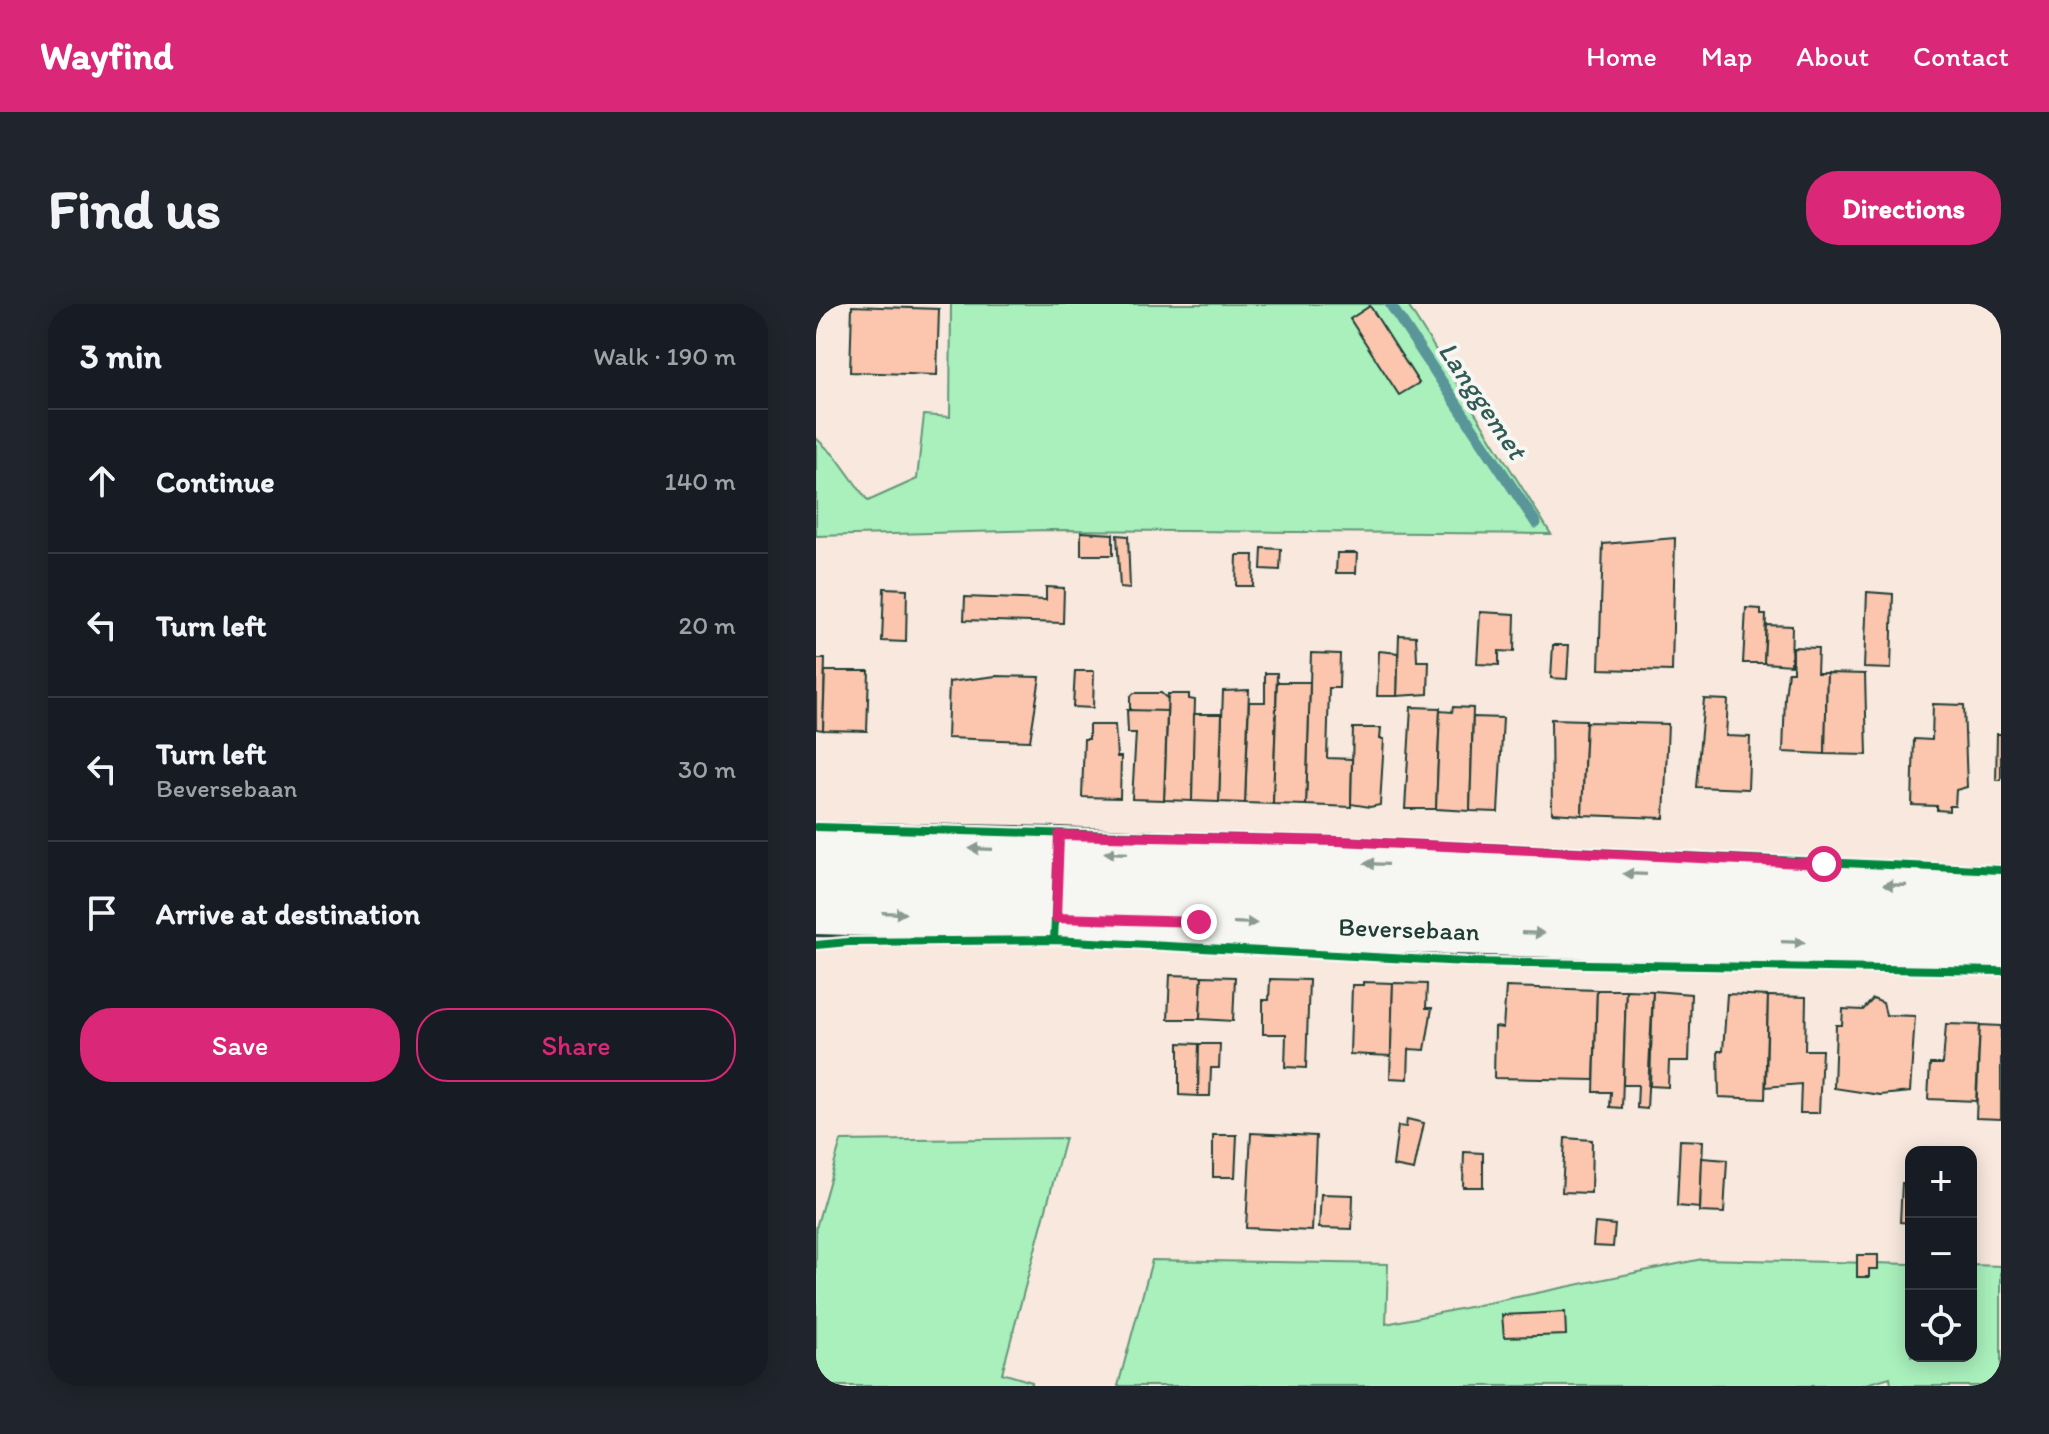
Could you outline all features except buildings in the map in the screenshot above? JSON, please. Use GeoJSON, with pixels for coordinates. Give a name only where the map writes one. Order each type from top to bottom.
{"type":"FeatureCollection","features":[{"type":"Feature","properties":{"kind":"main road"},"geometry":{"type":"LineString","coordinates":[[816,846],[1059,851],[2001,889]]}},
{"type":"Feature","properties":{"kind":"main road","name":"Beversebaan"},"geometry":{"type":"LineString","coordinates":[[816,912],[2001,949]]}},
{"type":"Feature","properties":{"kind":"lane"},"geometry":{"type":"LineString","coordinates":[[816,878],[1057,883],[2001,917]]}},
{"type":"Feature","properties":{"kind":"green space"},"geometry":{"type":"Polygon","coordinates":[[[951,304],[1407,304],[1551,534],[1051,530],[816,536],[816,438],[836,457],[868,501],[917,479],[924,415],[950,417],[951,304]]]}},
{"type":"Feature","properties":{"kind":"green space"},"geometry":{"type":"Polygon","coordinates":[[[1065,1138],[1002,1373],[1032,1382],[1031,1386],[816,1386],[816,1228],[841,1141],[1065,1138]]]}},
{"type":"Feature","properties":{"kind":"green space"},"geometry":{"type":"Polygon","coordinates":[[[1702,1259],[1905,1264],[1905,1362],[1977,1362],[1977,1265],[2001,1266],[2001,1386],[1891,1386],[1890,1377],[1859,1386],[1118,1386],[1152,1260],[1388,1264],[1386,1324],[1702,1259]]]}},
{"type":"Feature","properties":{"kind":"waterway","name":"Langgemet"},"geometry":{"type":"LineString","coordinates":[[1390,304],[1536,523]]}},
{"type":"Feature","properties":{"kind":"cycle path"},"geometry":{"type":"LineString","coordinates":[[816,827],[1340,841],[2001,870]]}},
{"type":"Feature","properties":{"kind":"cycle path"},"geometry":{"type":"LineString","coordinates":[[1054,940],[1059,835]]}},
{"type":"Feature","properties":{"kind":"cycle path"},"geometry":{"type":"LineString","coordinates":[[816,945],[1054,940],[1466,962],[2001,971]]}},
{"type":"Feature","properties":{"kind":"route"},"geometry":{"type":"LineString","coordinates":[[1199,922],[1056,918],[1059,835],[1340,841],[1824,864]]}}]}
